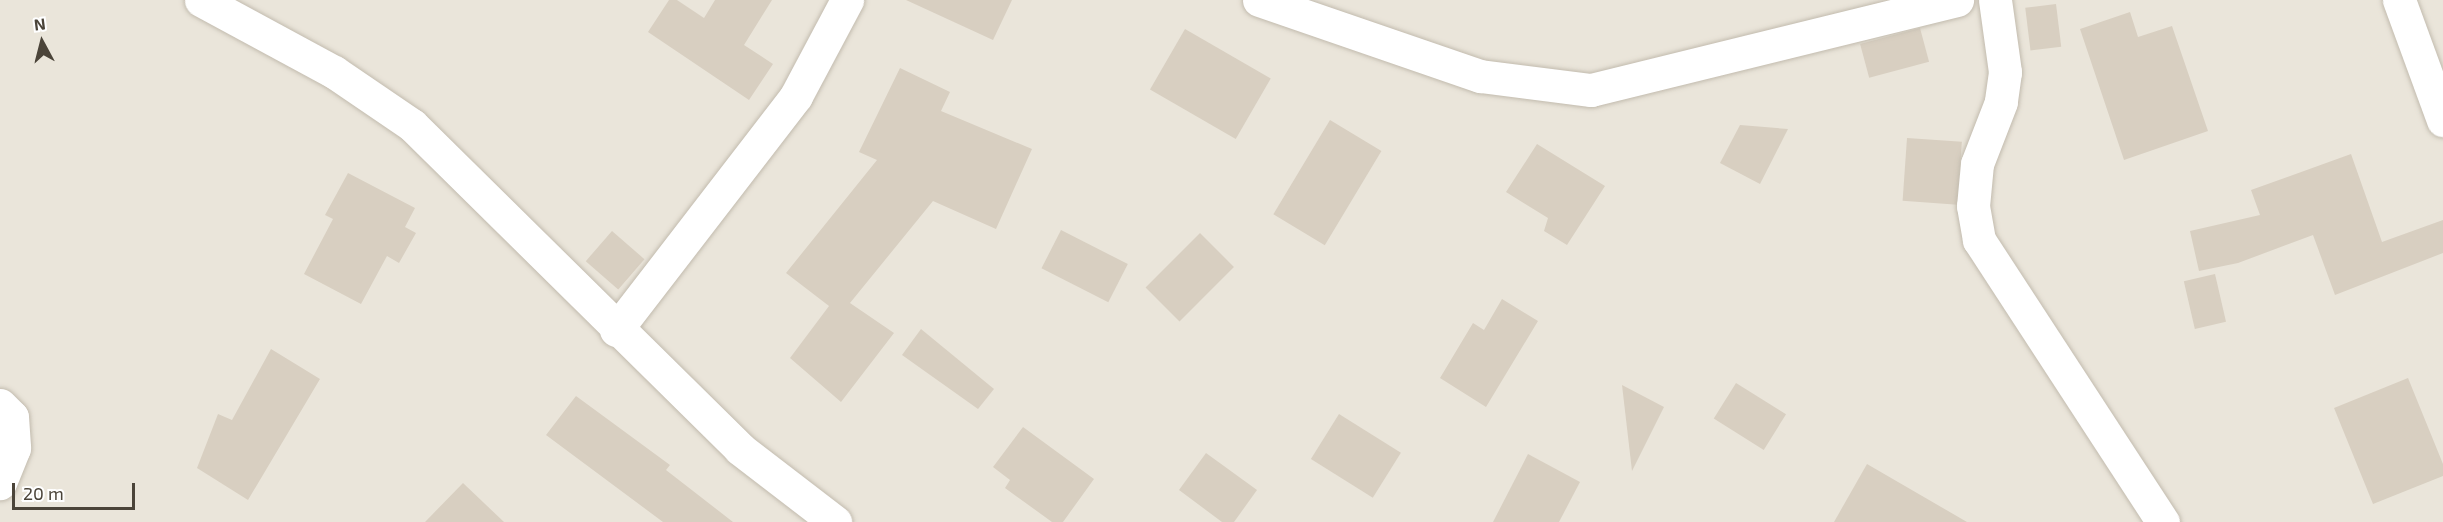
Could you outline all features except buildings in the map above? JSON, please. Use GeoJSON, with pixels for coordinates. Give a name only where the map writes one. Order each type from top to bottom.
{"type":"FeatureCollection","features":[{"type":"Feature","properties":{"kind":"street"},"geometry":{"type":"LineString","coordinates":[[201,0],[334,72],[412,126],[616,330],[740,449],[834,522]]}},
{"type":"Feature","properties":{"kind":"street"},"geometry":{"type":"LineString","coordinates":[[616,330],[796,96],[847,0]]}},
{"type":"Feature","properties":{"kind":"street"},"geometry":{"type":"LineString","coordinates":[[1259,0],[1480,75],[1591,90],[1957,0]]}},
{"type":"Feature","properties":{"kind":"street"},"geometry":{"type":"LineString","coordinates":[[1995,0],[2005,72],[2001,102],[1977,164],[1973,206],[1979,240],[2163,522]]}},
{"type":"Feature","properties":{"kind":"street"},"geometry":{"type":"LineString","coordinates":[[2399,0],[2443,120]]}},
{"type":"Feature","properties":{"kind":"street"},"geometry":{"type":"LineString","coordinates":[[0,405],[12,417],[14,448],[0,483]]}},
{"type":"Feature","properties":{"kind":"shaded area"},"geometry":{"type":"Polygon","coordinates":[[[0,0],[2443,0],[2443,522],[0,522],[0,0]]]}}]}
